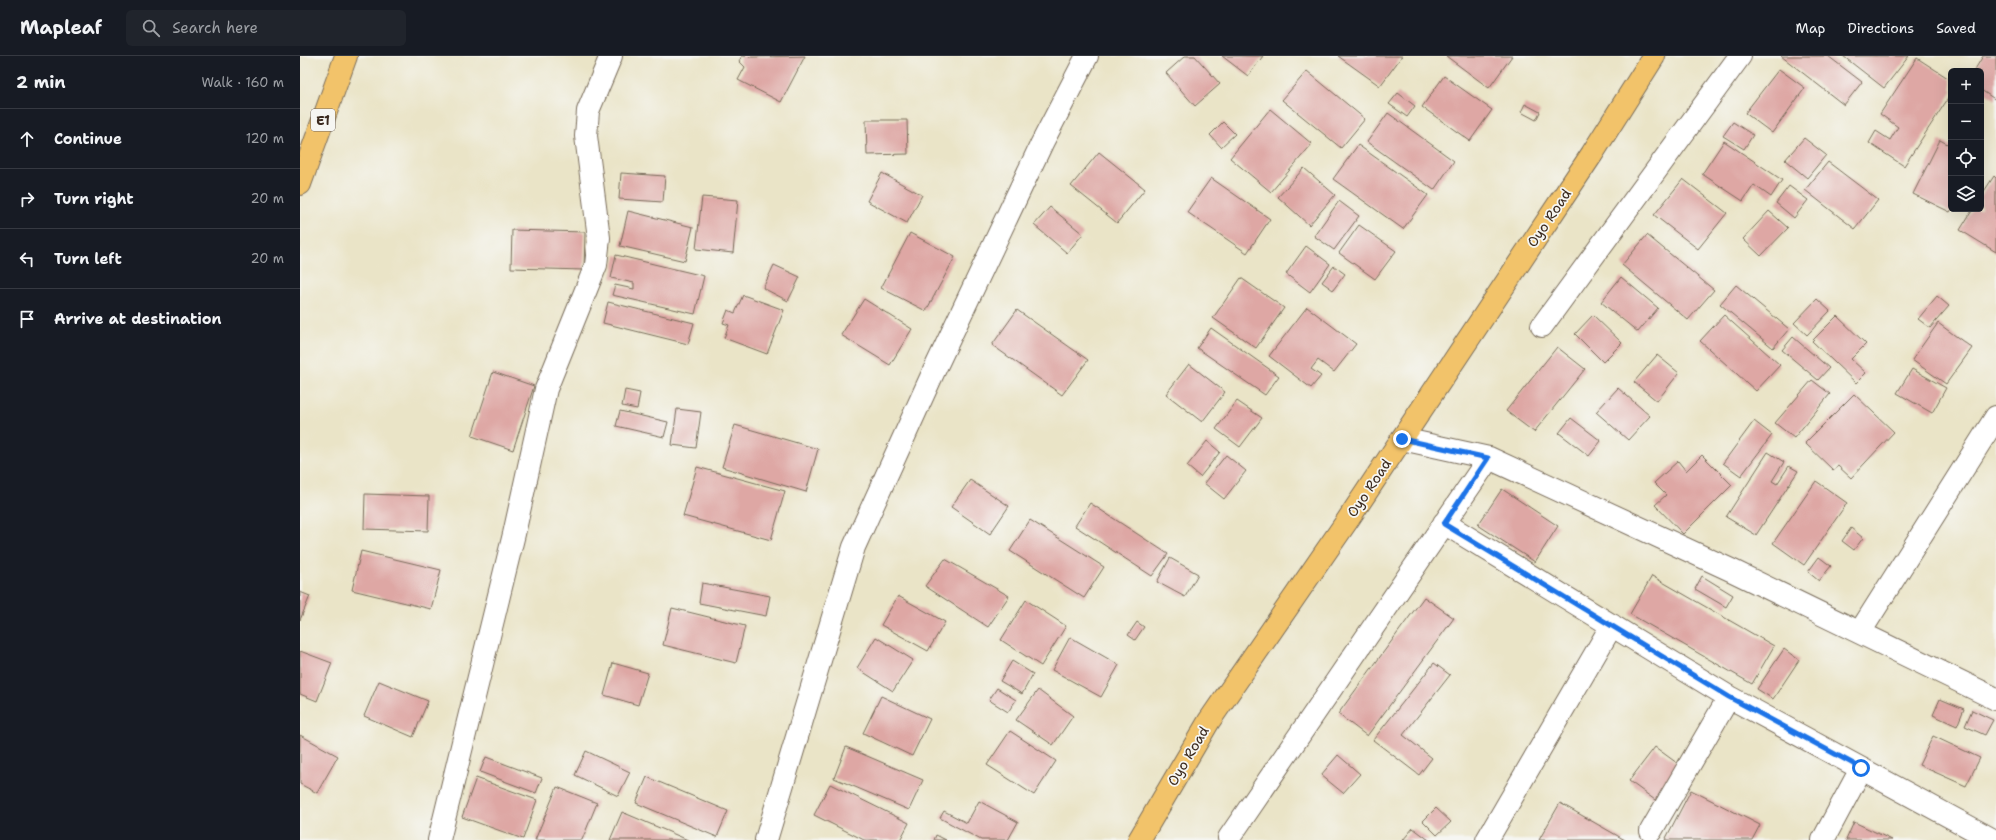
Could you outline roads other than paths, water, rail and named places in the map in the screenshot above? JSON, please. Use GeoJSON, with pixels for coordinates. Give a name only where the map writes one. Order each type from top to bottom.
{"type":"FeatureCollection","features":[{"type":"Feature","properties":{"kind":"highway","name":"E1"},"geometry":{"type":"LineString","coordinates":[[300,184],[346,56]]}},
{"type":"Feature","properties":{"kind":"highway","name":"Oyo Road"},"geometry":{"type":"LineString","coordinates":[[1139,840],[1209,721],[1402,439],[1654,56]]}},
{"type":"Feature","properties":{"kind":"street"},"geometry":{"type":"LineString","coordinates":[[439,840],[514,534],[546,389],[596,265],[599,238],[586,136],[588,111],[611,56]]}},
{"type":"Feature","properties":{"kind":"street"},"geometry":{"type":"LineString","coordinates":[[766,840],[854,547],[933,373],[1036,157],[1087,56]]}},
{"type":"Feature","properties":{"kind":"street"},"geometry":{"type":"LineString","coordinates":[[1542,326],[1740,56]]}},
{"type":"Feature","properties":{"kind":"street"},"geometry":{"type":"LineString","coordinates":[[1860,632],[1996,417]]}},
{"type":"Feature","properties":{"kind":"street"},"geometry":{"type":"LineString","coordinates":[[1402,439],[1488,458],[1732,571],[1996,699]]}},
{"type":"Feature","properties":{"kind":"street"},"geometry":{"type":"LineString","coordinates":[[1229,838],[1488,458]]}},
{"type":"Feature","properties":{"kind":"street"},"geometry":{"type":"LineString","coordinates":[[1444,524],[1729,697],[1993,840]]}},
{"type":"Feature","properties":{"kind":"street"},"geometry":{"type":"LineString","coordinates":[[1487,840],[1612,625]]}},
{"type":"Feature","properties":{"kind":"street"},"geometry":{"type":"LineString","coordinates":[[1651,831],[1729,697]]}},
{"type":"Feature","properties":{"kind":"street"},"geometry":{"type":"LineString","coordinates":[[1822,840],[1861,768]]}}]}
